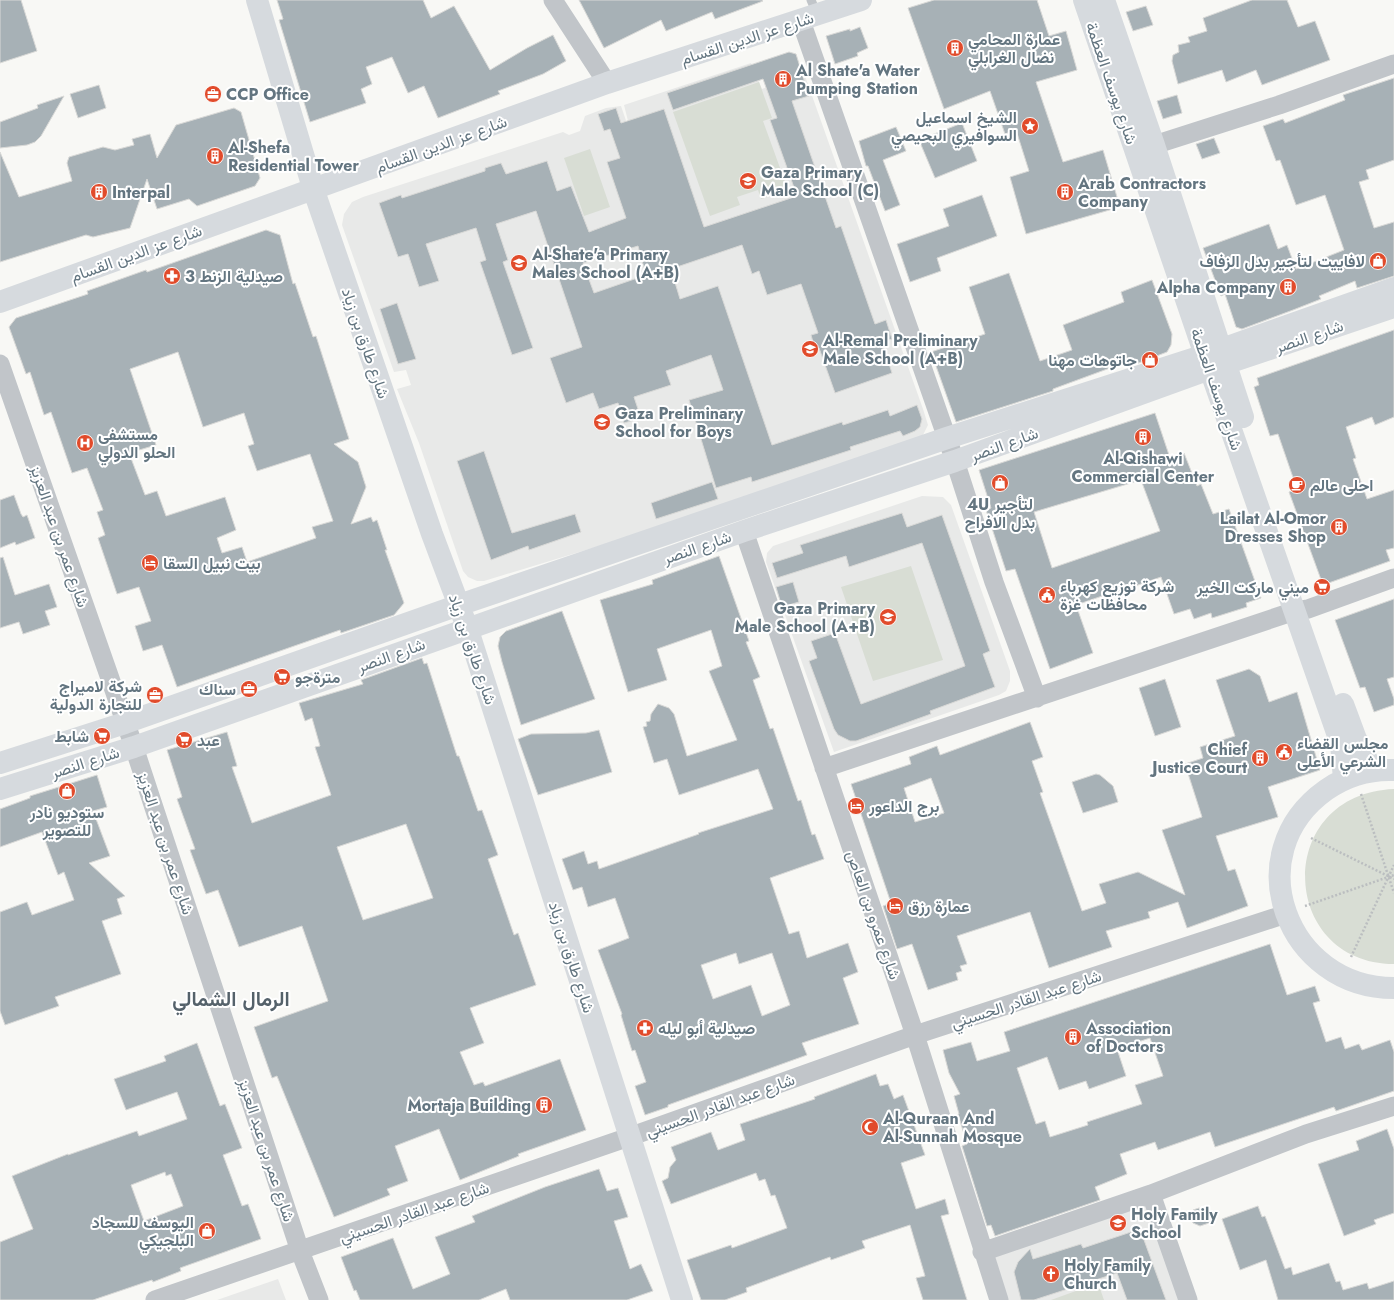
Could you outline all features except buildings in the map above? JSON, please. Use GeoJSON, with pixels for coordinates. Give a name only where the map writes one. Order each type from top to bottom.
{"type":"FeatureCollection","features":[{"type":"Feature","properties":{"kind":"main road","name":"شارع طارق بن زياد"},"geometry":{"type":"LineString","coordinates":[[257,0],[314,191],[429,527],[467,627],[682,1300]]}},
{"type":"Feature","properties":{"kind":"main road","name":"شارع عز الدين القسام"},"geometry":{"type":"LineString","coordinates":[[0,302],[152,246],[314,191],[607,83],[810,12],[861,0]]}},
{"type":"Feature","properties":{"kind":"main road","name":"شارع يوسف العظمة"},"geometry":{"type":"LineString","coordinates":[[1084,0],[1215,360],[1302,610],[1341,744],[1344,779]]}},
{"type":"Feature","properties":{"kind":"main road","name":"شارع يوسف العظمة"},"geometry":{"type":"LineString","coordinates":[[1104,0],[1154,145],[1215,360]]}},
{"type":"Feature","properties":{"kind":"main road","name":"شارع النصر"},"geometry":{"type":"LineString","coordinates":[[0,790],[134,747],[467,627],[744,531],[955,461],[1215,360],[1394,288]]}},
{"type":"Feature","properties":{"kind":"main road","name":"شارع النصر"},"geometry":{"type":"LineString","coordinates":[[0,762],[125,722],[459,605],[947,438],[1394,307]]}},
{"type":"Feature","properties":{"kind":"main road","name":"شارع يوسف العظمة"},"geometry":{"type":"LineString","coordinates":[[1302,610],[1356,739],[1373,771]]}},
{"type":"Feature","properties":{"kind":"main road"},"geometry":{"type":"LineString","coordinates":[[1394,770],[1373,771],[1344,779],[1319,795],[1307,806],[1290,834],[1284,849],[1280,876],[1282,898],[1292,911],[1297,937],[1314,958],[1334,973],[1358,984],[1377,988],[1394,988]]}},
{"type":"Feature","properties":{"kind":"street"},"geometry":{"type":"LineString","coordinates":[[553,0],[607,83]]}},
{"type":"Feature","properties":{"kind":"street"},"geometry":{"type":"LineString","coordinates":[[810,12],[994,582],[1036,698]]}},
{"type":"Feature","properties":{"kind":"street"},"geometry":{"type":"LineString","coordinates":[[1154,145],[1279,105],[1394,64]]}},
{"type":"Feature","properties":{"kind":"street","name":"شارع عمر بن عبد العزيز"},"geometry":{"type":"LineString","coordinates":[[0,364],[134,747],[300,1251],[320,1300]]}},
{"type":"Feature","properties":{"kind":"street","name":"شارع عمرو بن العاص"},"geometry":{"type":"LineString","coordinates":[[744,531],[915,1035],[982,1252],[999,1300]]}},
{"type":"Feature","properties":{"kind":"street"},"geometry":{"type":"LineString","coordinates":[[824,768],[1302,610],[1394,578]]}},
{"type":"Feature","properties":{"kind":"street","name":"شارع عبد القادر الحسيني"},"geometry":{"type":"LineString","coordinates":[[155,1300],[629,1137],[915,1035],[1292,911]]}},
{"type":"Feature","properties":{"kind":"street"},"geometry":{"type":"LineString","coordinates":[[982,1252],[1151,1194],[1306,1134],[1394,1106]]}},
{"type":"Feature","properties":{"kind":"street"},"geometry":{"type":"LineString","coordinates":[[1151,1194],[1188,1300]]}},
{"type":"Feature","properties":{"kind":"path"},"geometry":{"type":"LineString","coordinates":[[1361,793],[1394,893]]}},
{"type":"Feature","properties":{"kind":"path"},"geometry":{"type":"LineString","coordinates":[[1310,838],[1394,879]]}},
{"type":"Feature","properties":{"kind":"path"},"geometry":{"type":"LineString","coordinates":[[1348,964],[1394,865]]}},
{"type":"Feature","properties":{"kind":"path"},"geometry":{"type":"LineString","coordinates":[[1292,911],[1394,875]]}},
{"type":"Feature","properties":{"kind":"shaded area"},"geometry":{"type":"Polygon","coordinates":[[[751,63],[762,89],[804,73],[923,409],[928,425],[922,437],[750,500],[484,581],[477,581],[468,577],[463,571],[419,443],[397,389],[411,385],[406,370],[394,372],[342,225],[344,214],[352,202],[363,197],[563,132],[569,135],[580,131],[585,116],[606,108],[621,106],[633,141],[624,105],[751,63]]]}},
{"type":"Feature","properties":{"kind":"shaded area"},"geometry":{"type":"Polygon","coordinates":[[[759,82],[772,118],[763,121],[788,190],[761,199],[758,190],[737,197],[740,205],[710,216],[673,112],[759,82]]]}},
{"type":"Feature","properties":{"kind":"shaded area"},"geometry":{"type":"Polygon","coordinates":[[[590,149],[610,207],[584,216],[564,158],[590,149]]]}},
{"type":"Feature","properties":{"kind":"shaded area","name":"Gaza Primary Male School (A+B)"},"geometry":{"type":"Polygon","coordinates":[[[922,496],[943,497],[951,505],[1010,671],[1010,681],[1006,691],[999,695],[834,752],[766,562],[767,553],[773,546],[922,496]]]}},
{"type":"Feature","properties":{"kind":"shaded area"},"geometry":{"type":"Polygon","coordinates":[[[911,566],[943,660],[873,681],[841,587],[911,566]]]}},
{"type":"Feature","properties":{"kind":"shaded area"},"geometry":{"type":"Polygon","coordinates":[[[1394,789],[1394,964],[1356,956],[1328,937],[1311,910],[1305,878],[1310,846],[1327,818],[1355,798],[1394,789]]]}},
{"type":"Feature","properties":{"kind":"shaded area","name":"Holy Family School"},"geometry":{"type":"Polygon","coordinates":[[[1154,1196],[1190,1300],[1008,1300],[993,1251],[1154,1196]]]}},
{"type":"Feature","properties":{"kind":"shaded area"},"geometry":{"type":"Polygon","coordinates":[[[278,1279],[286,1300],[217,1300],[278,1279]]]}},
{"type":"Feature","properties":{"kind":"shaded area"},"geometry":{"type":"Polygon","coordinates":[[[1098,1283],[1104,1300],[1051,1300],[1098,1283]]]}},
{"type":"Feature","properties":{"kind":"place","name":"عمارة المحامي نضال الغرابلي"},"geometry":{"type":"Point","coordinates":[955,48]}},
{"type":"Feature","properties":{"kind":"place","name":"Al Shate'a Water Pumping Station"},"geometry":{"type":"Point","coordinates":[783,79]}},
{"type":"Feature","properties":{"kind":"place","name":"CCP Office"},"geometry":{"type":"Point","coordinates":[213,94]}},
{"type":"Feature","properties":{"kind":"place","name":"الشيخ اسماعيل السوافيري البحيصي"},"geometry":{"type":"Point","coordinates":[1030,126]}},
{"type":"Feature","properties":{"kind":"place","name":"Al-Shefa Residential Tower"},"geometry":{"type":"Point","coordinates":[215,156]}},
{"type":"Feature","properties":{"kind":"place","name":"Gaza Primary Male School (C)"},"geometry":{"type":"Point","coordinates":[748,181]}},
{"type":"Feature","properties":{"kind":"place","name":"Interpal"},"geometry":{"type":"Point","coordinates":[99,192]}},
{"type":"Feature","properties":{"kind":"place","name":"Arab Contractors Company"},"geometry":{"type":"Point","coordinates":[1065,192]}},
{"type":"Feature","properties":{"kind":"place","name":"لافاييت لتأجير بدل الزفاف"},"geometry":{"type":"Point","coordinates":[1378,261]}},
{"type":"Feature","properties":{"kind":"place","name":"Al-Shate'a Primary Males School (A+B)"},"geometry":{"type":"Point","coordinates":[519,263]}},
{"type":"Feature","properties":{"kind":"place","name":"صيدلية الزنط 3"},"geometry":{"type":"Point","coordinates":[172,276]}},
{"type":"Feature","properties":{"kind":"place","name":"Alpha Company"},"geometry":{"type":"Point","coordinates":[1288,287]}},
{"type":"Feature","properties":{"kind":"place","name":"Al-Remal Preliminary Male School (A+B)"},"geometry":{"type":"Point","coordinates":[810,349]}},
{"type":"Feature","properties":{"kind":"place","name":"جاتوهات مهنا"},"geometry":{"type":"Point","coordinates":[1150,360]}},
{"type":"Feature","properties":{"kind":"place","name":"Gaza Preliminary School for Boys"},"geometry":{"type":"Point","coordinates":[602,422]}},
{"type":"Feature","properties":{"kind":"place","name":"Al-Qishawi Commercial Center"},"geometry":{"type":"Point","coordinates":[1143,437]}},
{"type":"Feature","properties":{"kind":"place","name":"مستشفى الحلو الدولي"},"geometry":{"type":"Point","coordinates":[85,443]}},
{"type":"Feature","properties":{"kind":"place","name":"4U لتأجير بدل الافراح"},"geometry":{"type":"Point","coordinates":[1000,483]}},
{"type":"Feature","properties":{"kind":"place","name":"احلى عالم"},"geometry":{"type":"Point","coordinates":[1297,485]}},
{"type":"Feature","properties":{"kind":"place","name":"Lailat Al-Omor Dresses Shop"},"geometry":{"type":"Point","coordinates":[1339,527]}},
{"type":"Feature","properties":{"kind":"place","name":"بيت نبيل السقا"},"geometry":{"type":"Point","coordinates":[150,563]}},
{"type":"Feature","properties":{"kind":"place","name":"ميني ماركت الخير"},"geometry":{"type":"Point","coordinates":[1322,587]}},
{"type":"Feature","properties":{"kind":"place","name":"شركة توزيع كهرباء محافظات غزة"},"geometry":{"type":"Point","coordinates":[1047,595]}},
{"type":"Feature","properties":{"kind":"place","name":"Gaza Primary Male School (A+B)"},"geometry":{"type":"Point","coordinates":[888,617]}},
{"type":"Feature","properties":{"kind":"place","name":"مترةجو"},"geometry":{"type":"Point","coordinates":[282,677]}},
{"type":"Feature","properties":{"kind":"place","name":"سناك"},"geometry":{"type":"Point","coordinates":[249,689]}},
{"type":"Feature","properties":{"kind":"place","name":"شركة لاميراج للتجارة الدولية"},"geometry":{"type":"Point","coordinates":[155,695]}},
{"type":"Feature","properties":{"kind":"place","name":"شابط"},"geometry":{"type":"Point","coordinates":[102,736]}},
{"type":"Feature","properties":{"kind":"place","name":"عبد"},"geometry":{"type":"Point","coordinates":[184,740]}},
{"type":"Feature","properties":{"kind":"place","name":"مجلس القضاء الشرعي الأعلى"},"geometry":{"type":"Point","coordinates":[1284,752]}},
{"type":"Feature","properties":{"kind":"place","name":"Chief Justice Court"},"geometry":{"type":"Point","coordinates":[1260,758]}},
{"type":"Feature","properties":{"kind":"place","name":"ستوديو نادر للتصوير"},"geometry":{"type":"Point","coordinates":[67,791]}},
{"type":"Feature","properties":{"kind":"place","name":"برج الداعور"},"geometry":{"type":"Point","coordinates":[856,806]}},
{"type":"Feature","properties":{"kind":"place","name":"عمارة رزق"},"geometry":{"type":"Point","coordinates":[895,906]}},
{"type":"Feature","properties":{"kind":"place","name":"صيدلية أبو ليله"},"geometry":{"type":"Point","coordinates":[645,1028]}},
{"type":"Feature","properties":{"kind":"place","name":"Association of Doctors"},"geometry":{"type":"Point","coordinates":[1073,1037]}},
{"type":"Feature","properties":{"kind":"place","name":"Mortaja Building"},"geometry":{"type":"Point","coordinates":[544,1105]}},
{"type":"Feature","properties":{"kind":"place","name":"Al-Quraan And Al-Sunnah Mosque"},"geometry":{"type":"Point","coordinates":[870,1127]}},
{"type":"Feature","properties":{"kind":"place","name":"Holy Family School"},"geometry":{"type":"Point","coordinates":[1118,1223]}},
{"type":"Feature","properties":{"kind":"place","name":"اليوسف للسجاد البلجيكي"},"geometry":{"type":"Point","coordinates":[207,1231]}},
{"type":"Feature","properties":{"kind":"place","name":"Holy Family Church"},"geometry":{"type":"Point","coordinates":[1051,1274]}},
{"type":"Feature","properties":{"kind":"district","name":"الرمال الشمالي"},"geometry":{"type":"Point","coordinates":[231,999]}}]}
